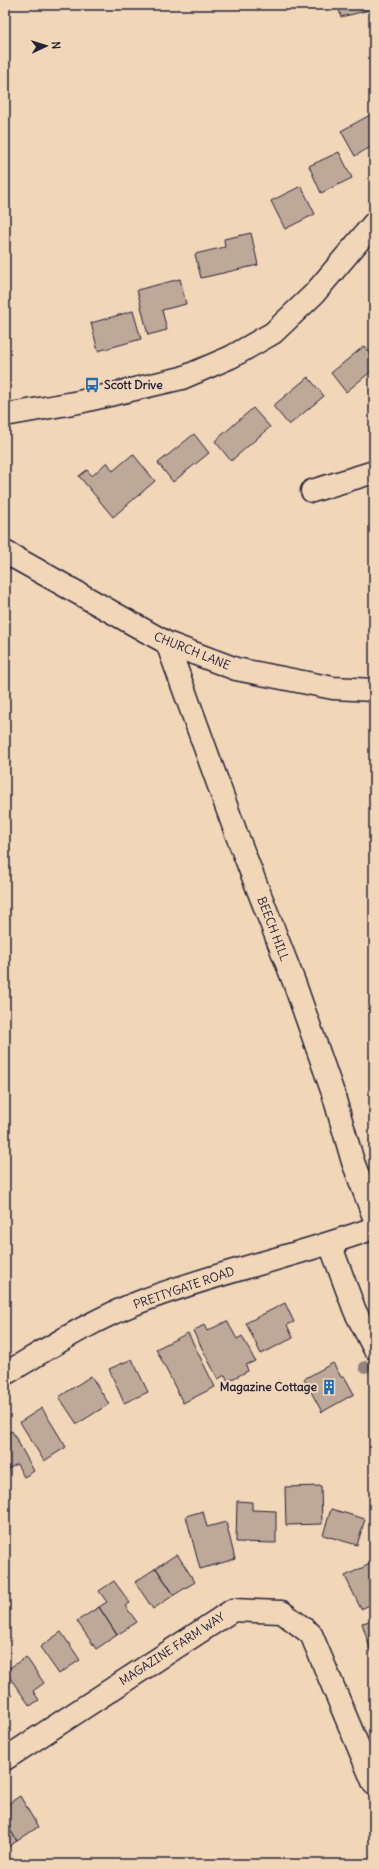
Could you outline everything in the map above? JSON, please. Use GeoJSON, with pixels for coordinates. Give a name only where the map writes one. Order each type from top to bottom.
{"type":"FeatureCollection","features":[{"type":"Feature","properties":{"kind":"street"},"geometry":{"type":"LineString","coordinates":[[5,415],[80,402],[182,378],[231,357],[274,333],[314,294],[374,223]]}},
{"type":"Feature","properties":{"kind":"street"},"geometry":{"type":"LineString","coordinates":[[312,491],[374,472]]}},
{"type":"Feature","properties":{"kind":"street","name":"CHURCH LANE"},"geometry":{"type":"LineString","coordinates":[[5,552],[167,643],[236,668],[333,688],[374,690]]}},
{"type":"Feature","properties":{"kind":"street","name":"BEECH HILL"},"geometry":{"type":"LineString","coordinates":[[167,643],[296,989],[333,1093],[353,1162],[374,1217]]}},
{"type":"Feature","properties":{"kind":"street","name":"PRETTYGATE ROAD"},"geometry":{"type":"LineString","coordinates":[[5,1374],[91,1324],[142,1301],[238,1270],[330,1244],[374,1228]]}},
{"type":"Feature","properties":{"kind":"street"},"geometry":{"type":"LineString","coordinates":[[330,1244],[355,1311],[374,1348]]}},
{"type":"Feature","properties":{"kind":"street","name":"MAGAZINE FARM WAY"},"geometry":{"type":"LineString","coordinates":[[5,1759],[233,1610],[282,1612],[311,1634],[374,1784]]}},
{"type":"Feature","properties":{"kind":"building"},"geometry":{"type":"Polygon","coordinates":[[[338,5],[373,5],[374,9],[341,17],[338,5]]]}},
{"type":"Feature","properties":{"kind":"building"},"geometry":{"type":"Polygon","coordinates":[[[370,115],[374,121],[374,145],[355,156],[341,131],[370,115]]]}},
{"type":"Feature","properties":{"kind":"building"},"geometry":{"type":"Polygon","coordinates":[[[339,152],[352,178],[321,193],[309,166],[339,152]]]}},
{"type":"Feature","properties":{"kind":"building"},"geometry":{"type":"Polygon","coordinates":[[[301,186],[315,214],[285,229],[271,201],[301,186]]]}},
{"type":"Feature","properties":{"kind":"building"},"geometry":{"type":"Polygon","coordinates":[[[251,233],[258,265],[201,278],[195,254],[225,247],[224,239],[251,233]]]}},
{"type":"Feature","properties":{"kind":"building"},"geometry":{"type":"Polygon","coordinates":[[[180,279],[186,304],[162,310],[167,330],[148,335],[137,290],[180,279]]]}},
{"type":"Feature","properties":{"kind":"building"},"geometry":{"type":"Polygon","coordinates":[[[133,311],[141,339],[98,351],[91,323],[133,311]]]}},
{"type":"Feature","properties":{"kind":"building"},"geometry":{"type":"Polygon","coordinates":[[[364,346],[374,358],[374,369],[346,392],[331,373],[364,346]]]}},
{"type":"Feature","properties":{"kind":"building"},"geometry":{"type":"Polygon","coordinates":[[[308,377],[324,396],[289,425],[273,406],[308,377]]]}},
{"type":"Feature","properties":{"kind":"building"},"geometry":{"type":"Polygon","coordinates":[[[253,408],[270,427],[231,461],[215,441],[253,408]]]}},
{"type":"Feature","properties":{"kind":"building"},"geometry":{"type":"Polygon","coordinates":[[[194,434],[209,453],[173,482],[158,463],[194,434]]]}},
{"type":"Feature","properties":{"kind":"building"},"geometry":{"type":"Polygon","coordinates":[[[133,454],[155,481],[113,517],[79,476],[87,470],[92,476],[107,462],[113,471],[133,454]]]}},
{"type":"Feature","properties":{"kind":"building"},"geometry":{"type":"Polygon","coordinates":[[[285,1303],[294,1322],[287,1325],[293,1338],[261,1354],[246,1323],[285,1303]]]}},
{"type":"Feature","properties":{"kind":"building"},"geometry":{"type":"Polygon","coordinates":[[[227,1321],[237,1339],[242,1336],[255,1361],[246,1365],[248,1371],[228,1381],[225,1375],[218,1379],[193,1331],[204,1325],[207,1331],[227,1321]]]}},
{"type":"Feature","properties":{"kind":"building"},"geometry":{"type":"Polygon","coordinates":[[[188,1333],[215,1387],[183,1403],[156,1349],[188,1333]]]}},
{"type":"Feature","properties":{"kind":"building"},"geometry":{"type":"Polygon","coordinates":[[[132,1359],[148,1392],[124,1403],[109,1369],[132,1359]]]}},
{"type":"Feature","properties":{"kind":"building","name":"Magazine Cottage"},"geometry":{"type":"Polygon","coordinates":[[[333,1363],[341,1377],[344,1376],[354,1394],[322,1412],[304,1379],[333,1363]]]}},
{"type":"Feature","properties":{"kind":"building"},"geometry":{"type":"Polygon","coordinates":[[[91,1376],[109,1404],[77,1424],[59,1397],[91,1376]]]}},
{"type":"Feature","properties":{"kind":"building"},"geometry":{"type":"Polygon","coordinates":[[[42,1408],[66,1447],[44,1461],[20,1422],[42,1408]]]}},
{"type":"Feature","properties":{"kind":"building"},"geometry":{"type":"Polygon","coordinates":[[[12,1431],[34,1471],[24,1477],[17,1464],[5,1471],[5,1435],[12,1431]]]}},
{"type":"Feature","properties":{"kind":"building"},"geometry":{"type":"Polygon","coordinates":[[[321,1486],[322,1524],[286,1525],[285,1487],[321,1486]]]}},
{"type":"Feature","properties":{"kind":"building"},"geometry":{"type":"Polygon","coordinates":[[[237,1501],[252,1502],[252,1510],[276,1511],[276,1543],[236,1542],[237,1501]]]}},
{"type":"Feature","properties":{"kind":"building"},"geometry":{"type":"Polygon","coordinates":[[[331,1509],[365,1519],[357,1545],[323,1535],[331,1509]]]}},
{"type":"Feature","properties":{"kind":"building"},"geometry":{"type":"Polygon","coordinates":[[[203,1511],[207,1527],[226,1522],[235,1559],[200,1569],[186,1516],[203,1511]]]}},
{"type":"Feature","properties":{"kind":"building"},"geometry":{"type":"Polygon","coordinates":[[[177,1554],[195,1582],[174,1595],[156,1568],[177,1554]]]}},
{"type":"Feature","properties":{"kind":"building"},"geometry":{"type":"Polygon","coordinates":[[[374,1562],[374,1603],[361,1609],[345,1576],[374,1562]]]}},
{"type":"Feature","properties":{"kind":"building"},"geometry":{"type":"Polygon","coordinates":[[[156,1568],[174,1595],[153,1609],[135,1582],[156,1568]]]}},
{"type":"Feature","properties":{"kind":"building"},"geometry":{"type":"Polygon","coordinates":[[[114,1581],[130,1603],[125,1606],[137,1622],[117,1635],[99,1607],[107,1602],[99,1591],[114,1581]]]}},
{"type":"Feature","properties":{"kind":"building"},"geometry":{"type":"Polygon","coordinates":[[[99,1607],[117,1635],[96,1649],[77,1621],[99,1607]]]}},
{"type":"Feature","properties":{"kind":"building"},"geometry":{"type":"Polygon","coordinates":[[[374,1620],[374,1661],[362,1623],[374,1620]]]}},
{"type":"Feature","properties":{"kind":"building"},"geometry":{"type":"Polygon","coordinates":[[[61,1632],[80,1660],[59,1674],[40,1647],[61,1632]]]}},
{"type":"Feature","properties":{"kind":"building"},"geometry":{"type":"Polygon","coordinates":[[[26,1657],[44,1683],[33,1691],[39,1700],[30,1706],[5,1671],[26,1657]]]}},
{"type":"Feature","properties":{"kind":"building"},"geometry":{"type":"Polygon","coordinates":[[[5,1686],[12,1696],[5,1701],[5,1686]]]}},
{"type":"Feature","properties":{"kind":"building"},"geometry":{"type":"Polygon","coordinates":[[[20,1796],[38,1827],[17,1841],[5,1822],[5,1806],[20,1796]]]}},
{"type":"Feature","properties":{"kind":"building"},"geometry":{"type":"Polygon","coordinates":[[[5,1822],[17,1841],[5,1849],[5,1822]]]}},
{"type":"Feature","properties":{"kind":"place","name":"Scott Drive"},"geometry":{"type":"Point","coordinates":[92,385]}},
{"type":"Feature","properties":{"kind":"place","name":"Magazine Cottage"},"geometry":{"type":"Point","coordinates":[329,1387]}}]}
